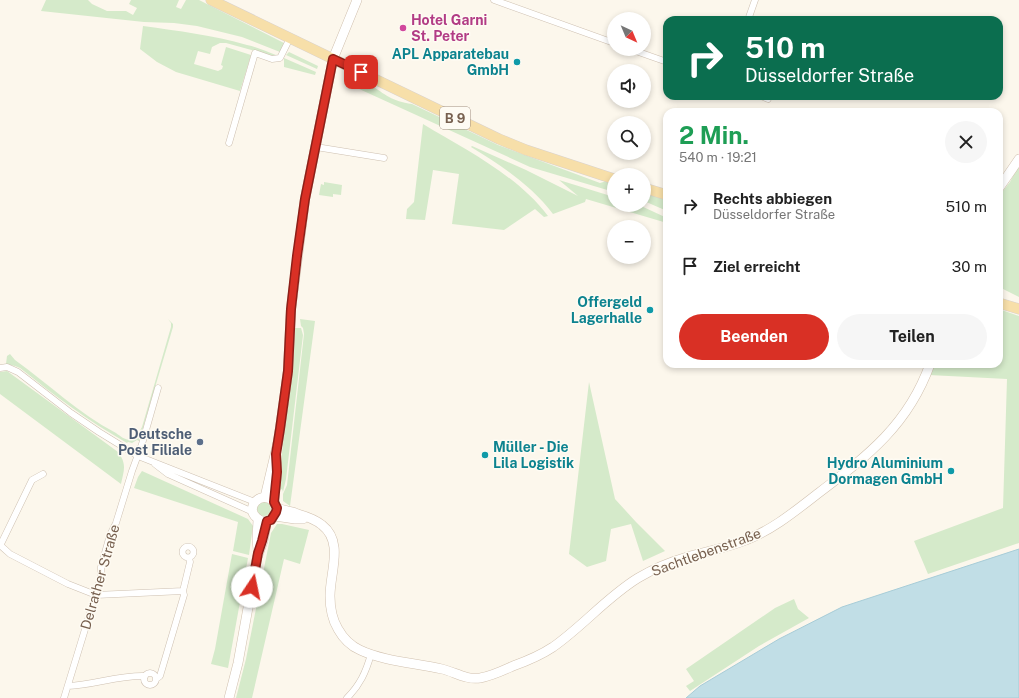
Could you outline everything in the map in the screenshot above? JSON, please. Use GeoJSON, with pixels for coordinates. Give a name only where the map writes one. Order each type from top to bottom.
{"type":"FeatureCollection","features":[{"type":"Feature","properties":{"kind":"main road","name":"B 9"},"geometry":{"type":"LineString","coordinates":[[211,0],[499,139],[526,150],[607,177]]}},
{"type":"Feature","properties":{"kind":"main road"},"geometry":{"type":"LineString","coordinates":[[651,190],[663,195]]}},
{"type":"Feature","properties":{"kind":"main road"},"geometry":{"type":"LineString","coordinates":[[1003,303],[1019,309]]}},
{"type":"Feature","properties":{"kind":"street"},"geometry":{"type":"LineString","coordinates":[[265,497],[276,454],[288,371],[291,309],[305,199],[333,59],[357,0]]}},
{"type":"Feature","properties":{"kind":"street"},"geometry":{"type":"LineString","coordinates":[[494,0],[607,40]]}},
{"type":"Feature","properties":{"kind":"street"},"geometry":{"type":"LineString","coordinates":[[749,16],[755,0]]}},
{"type":"Feature","properties":{"kind":"street"},"geometry":{"type":"LineString","coordinates":[[228,143],[255,53],[272,59],[280,58],[290,38]]}},
{"type":"Feature","properties":{"kind":"street"},"geometry":{"type":"LineString","coordinates":[[650,56],[663,61]]}},
{"type":"Feature","properties":{"kind":"street"},"geometry":{"type":"LineString","coordinates":[[316,147],[384,158]]}},
{"type":"Feature","properties":{"kind":"street"},"geometry":{"type":"LineString","coordinates":[[1003,182],[1019,159]]}},
{"type":"Feature","properties":{"kind":"street"},"geometry":{"type":"LineString","coordinates":[[0,368],[7,367],[18,372],[71,413],[138,456],[255,502]]}},
{"type":"Feature","properties":{"kind":"street","name":"Sachtlebenstraße"},"geometry":{"type":"LineString","coordinates":[[275,509],[295,519],[308,518],[323,526],[331,536],[335,554],[330,595],[334,624],[348,642],[358,649],[371,654],[445,670],[468,678],[478,678],[492,675],[535,657],[552,647],[606,601],[654,569],[673,561],[733,545],[748,539],[766,531],[795,511],[859,462],[881,443],[898,422],[918,392],[928,368]]}},
{"type":"Feature","properties":{"kind":"street","name":"Delrather Straße"},"geometry":{"type":"LineString","coordinates":[[64,698],[96,595],[101,577],[101,567],[110,535],[116,523],[142,444],[158,388]]}},
{"type":"Feature","properties":{"kind":"street"},"geometry":{"type":"LineString","coordinates":[[229,698],[238,663],[258,553],[256,539],[262,521],[275,509],[277,472],[276,454]]}},
{"type":"Feature","properties":{"kind":"street"},"geometry":{"type":"LineString","coordinates":[[151,461],[168,474],[253,512],[262,521]]}},
{"type":"Feature","properties":{"kind":"street"},"geometry":{"type":"LineString","coordinates":[[43,474],[32,480],[0,546],[10,554],[68,584],[96,595],[183,591]]}},
{"type":"Feature","properties":{"kind":"street"},"geometry":{"type":"LineString","coordinates":[[253,512],[255,502],[258,499],[265,497],[270,498],[275,509]]}},
{"type":"Feature","properties":{"kind":"street"},"geometry":{"type":"LineString","coordinates":[[68,686],[80,686],[135,676],[145,676],[148,673],[155,675],[156,679],[160,676],[184,595],[183,591],[190,562],[189,558]]}},
{"type":"Feature","properties":{"kind":"street"},"geometry":{"type":"LineString","coordinates":[[347,698],[355,690],[364,676],[371,654]]}},
{"type":"Feature","properties":{"kind":"green space"},"geometry":{"type":"Polygon","coordinates":[[[46,0],[88,0],[92,4],[107,11],[126,11],[133,15],[137,8],[129,4],[131,0],[179,0],[176,7],[181,9],[186,0],[199,0],[284,43],[280,52],[242,37],[197,26],[41,11],[46,0]]]}},
{"type":"Feature","properties":{"kind":"green space"},"geometry":{"type":"Polygon","coordinates":[[[143,26],[221,39],[254,47],[276,55],[273,56],[226,43],[220,43],[212,47],[210,54],[198,51],[194,64],[218,71],[222,69],[223,66],[221,65],[226,47],[251,55],[240,91],[176,72],[157,62],[140,49],[143,26]]]}},
{"type":"Feature","properties":{"kind":"green space"},"geometry":{"type":"Polygon","coordinates":[[[289,52],[318,66],[317,69],[286,55],[289,52]]]}},
{"type":"Feature","properties":{"kind":"green space"},"geometry":{"type":"Polygon","coordinates":[[[284,58],[316,72],[315,75],[284,67],[284,58]]]}},
{"type":"Feature","properties":{"kind":"green space"},"geometry":{"type":"Polygon","coordinates":[[[347,73],[367,82],[389,97],[412,104],[498,145],[600,183],[607,181],[607,190],[530,167],[346,83],[350,77],[345,74],[347,73]]]}},
{"type":"Feature","properties":{"kind":"green space"},"geometry":{"type":"Polygon","coordinates":[[[423,124],[490,164],[521,188],[548,216],[544,217],[535,209],[504,230],[452,224],[459,174],[433,170],[425,220],[406,219],[407,209],[414,202],[423,124]]]}},
{"type":"Feature","properties":{"kind":"green space"},"geometry":{"type":"Polygon","coordinates":[[[472,146],[526,170],[578,196],[559,180],[607,195],[607,205],[586,199],[585,202],[553,214],[526,185],[494,161],[471,147],[472,146]]]}},
{"type":"Feature","properties":{"kind":"green space"},"geometry":{"type":"Polygon","coordinates":[[[1019,164],[1019,297],[1003,289],[1003,191],[1010,182],[1019,164]]]}},
{"type":"Feature","properties":{"kind":"green space"},"geometry":{"type":"Polygon","coordinates":[[[324,182],[342,185],[341,195],[333,194],[333,197],[319,195],[321,184],[324,185],[324,182]]]}},
{"type":"Feature","properties":{"kind":"green space"},"geometry":{"type":"Polygon","coordinates":[[[651,195],[663,199],[663,209],[651,204],[651,195]]]}},
{"type":"Feature","properties":{"kind":"green space"},"geometry":{"type":"Polygon","coordinates":[[[651,211],[663,216],[663,222],[630,212],[651,212],[651,211]]]}},
{"type":"Feature","properties":{"kind":"green space"},"geometry":{"type":"Polygon","coordinates":[[[1003,310],[1019,316],[1019,543],[928,574],[914,541],[1003,508],[1007,379],[929,375],[932,368],[1003,368],[1003,310]]]}},
{"type":"Feature","properties":{"kind":"green space"},"geometry":{"type":"Polygon","coordinates":[[[168,319],[173,324],[173,327],[139,441],[137,440],[132,443],[127,443],[85,417],[20,368],[6,364],[7,356],[10,354],[15,360],[89,417],[124,439],[130,440],[138,435],[142,427],[171,327],[171,323],[168,319]]]}},
{"type":"Feature","properties":{"kind":"green space"},"geometry":{"type":"Polygon","coordinates":[[[300,319],[315,321],[290,506],[283,501],[283,494],[287,485],[304,334],[300,319]]]}},
{"type":"Feature","properties":{"kind":"green space"},"geometry":{"type":"Polygon","coordinates":[[[295,328],[301,328],[303,335],[286,479],[283,492],[282,489],[278,491],[295,328]]]}},
{"type":"Feature","properties":{"kind":"green space"},"geometry":{"type":"Polygon","coordinates":[[[7,371],[118,452],[124,464],[121,484],[0,394],[0,372],[7,371]]]}},
{"type":"Feature","properties":{"kind":"green space"},"geometry":{"type":"Polygon","coordinates":[[[589,382],[615,499],[665,551],[643,561],[631,524],[611,529],[606,561],[587,567],[569,554],[589,382]]]}},
{"type":"Feature","properties":{"kind":"green space"},"geometry":{"type":"Polygon","coordinates":[[[142,471],[248,519],[253,526],[249,555],[233,551],[238,522],[134,488],[142,471]]]}},
{"type":"Feature","properties":{"kind":"green space"},"geometry":{"type":"Polygon","coordinates":[[[264,502],[269,504],[271,509],[269,514],[264,516],[259,514],[257,509],[259,504],[264,502]]]}},
{"type":"Feature","properties":{"kind":"green space"},"geometry":{"type":"Polygon","coordinates":[[[277,524],[309,530],[300,564],[284,559],[252,698],[236,698],[246,659],[271,533],[277,524]]]}},
{"type":"Feature","properties":{"kind":"green space"},"geometry":{"type":"Polygon","coordinates":[[[232,554],[248,558],[228,668],[211,664],[232,554]]]}},
{"type":"Feature","properties":{"kind":"green space"},"geometry":{"type":"Polygon","coordinates":[[[794,599],[798,609],[809,618],[759,646],[690,691],[686,686],[694,681],[686,669],[775,608],[794,599]]]}},
{"type":"Feature","properties":{"kind":"water"},"geometry":{"type":"Polygon","coordinates":[[[1019,549],[1019,698],[686,698],[700,686],[779,639],[842,607],[1019,549]]]}},
{"type":"Feature","properties":{"kind":"place","name":"Hotel Garni St. Peter"},"geometry":{"type":"Point","coordinates":[403,28]}},
{"type":"Feature","properties":{"kind":"place","name":"APL Apparatebau GmbH"},"geometry":{"type":"Point","coordinates":[517,62]}},
{"type":"Feature","properties":{"kind":"place","name":"Offergeld Lagerhalle"},"geometry":{"type":"Point","coordinates":[650,310]}},
{"type":"Feature","properties":{"kind":"place","name":"Deutsche Post Filiale"},"geometry":{"type":"Point","coordinates":[200,442]}},
{"type":"Feature","properties":{"kind":"place","name":"Müller - Die Lila Logistik"},"geometry":{"type":"Point","coordinates":[485,455]}},
{"type":"Feature","properties":{"kind":"place","name":"Hydro Aluminium Dormagen GmbH"},"geometry":{"type":"Point","coordinates":[951,471]}},
{"type":"Feature","properties":{"kind":"route"},"geometry":{"type":"LineString","coordinates":[[252,587],[258,553],[267,521],[271,520],[275,516],[277,508],[274,502],[277,472],[276,454],[288,371],[291,309],[302,215],[333,59],[361,72]]}}]}
